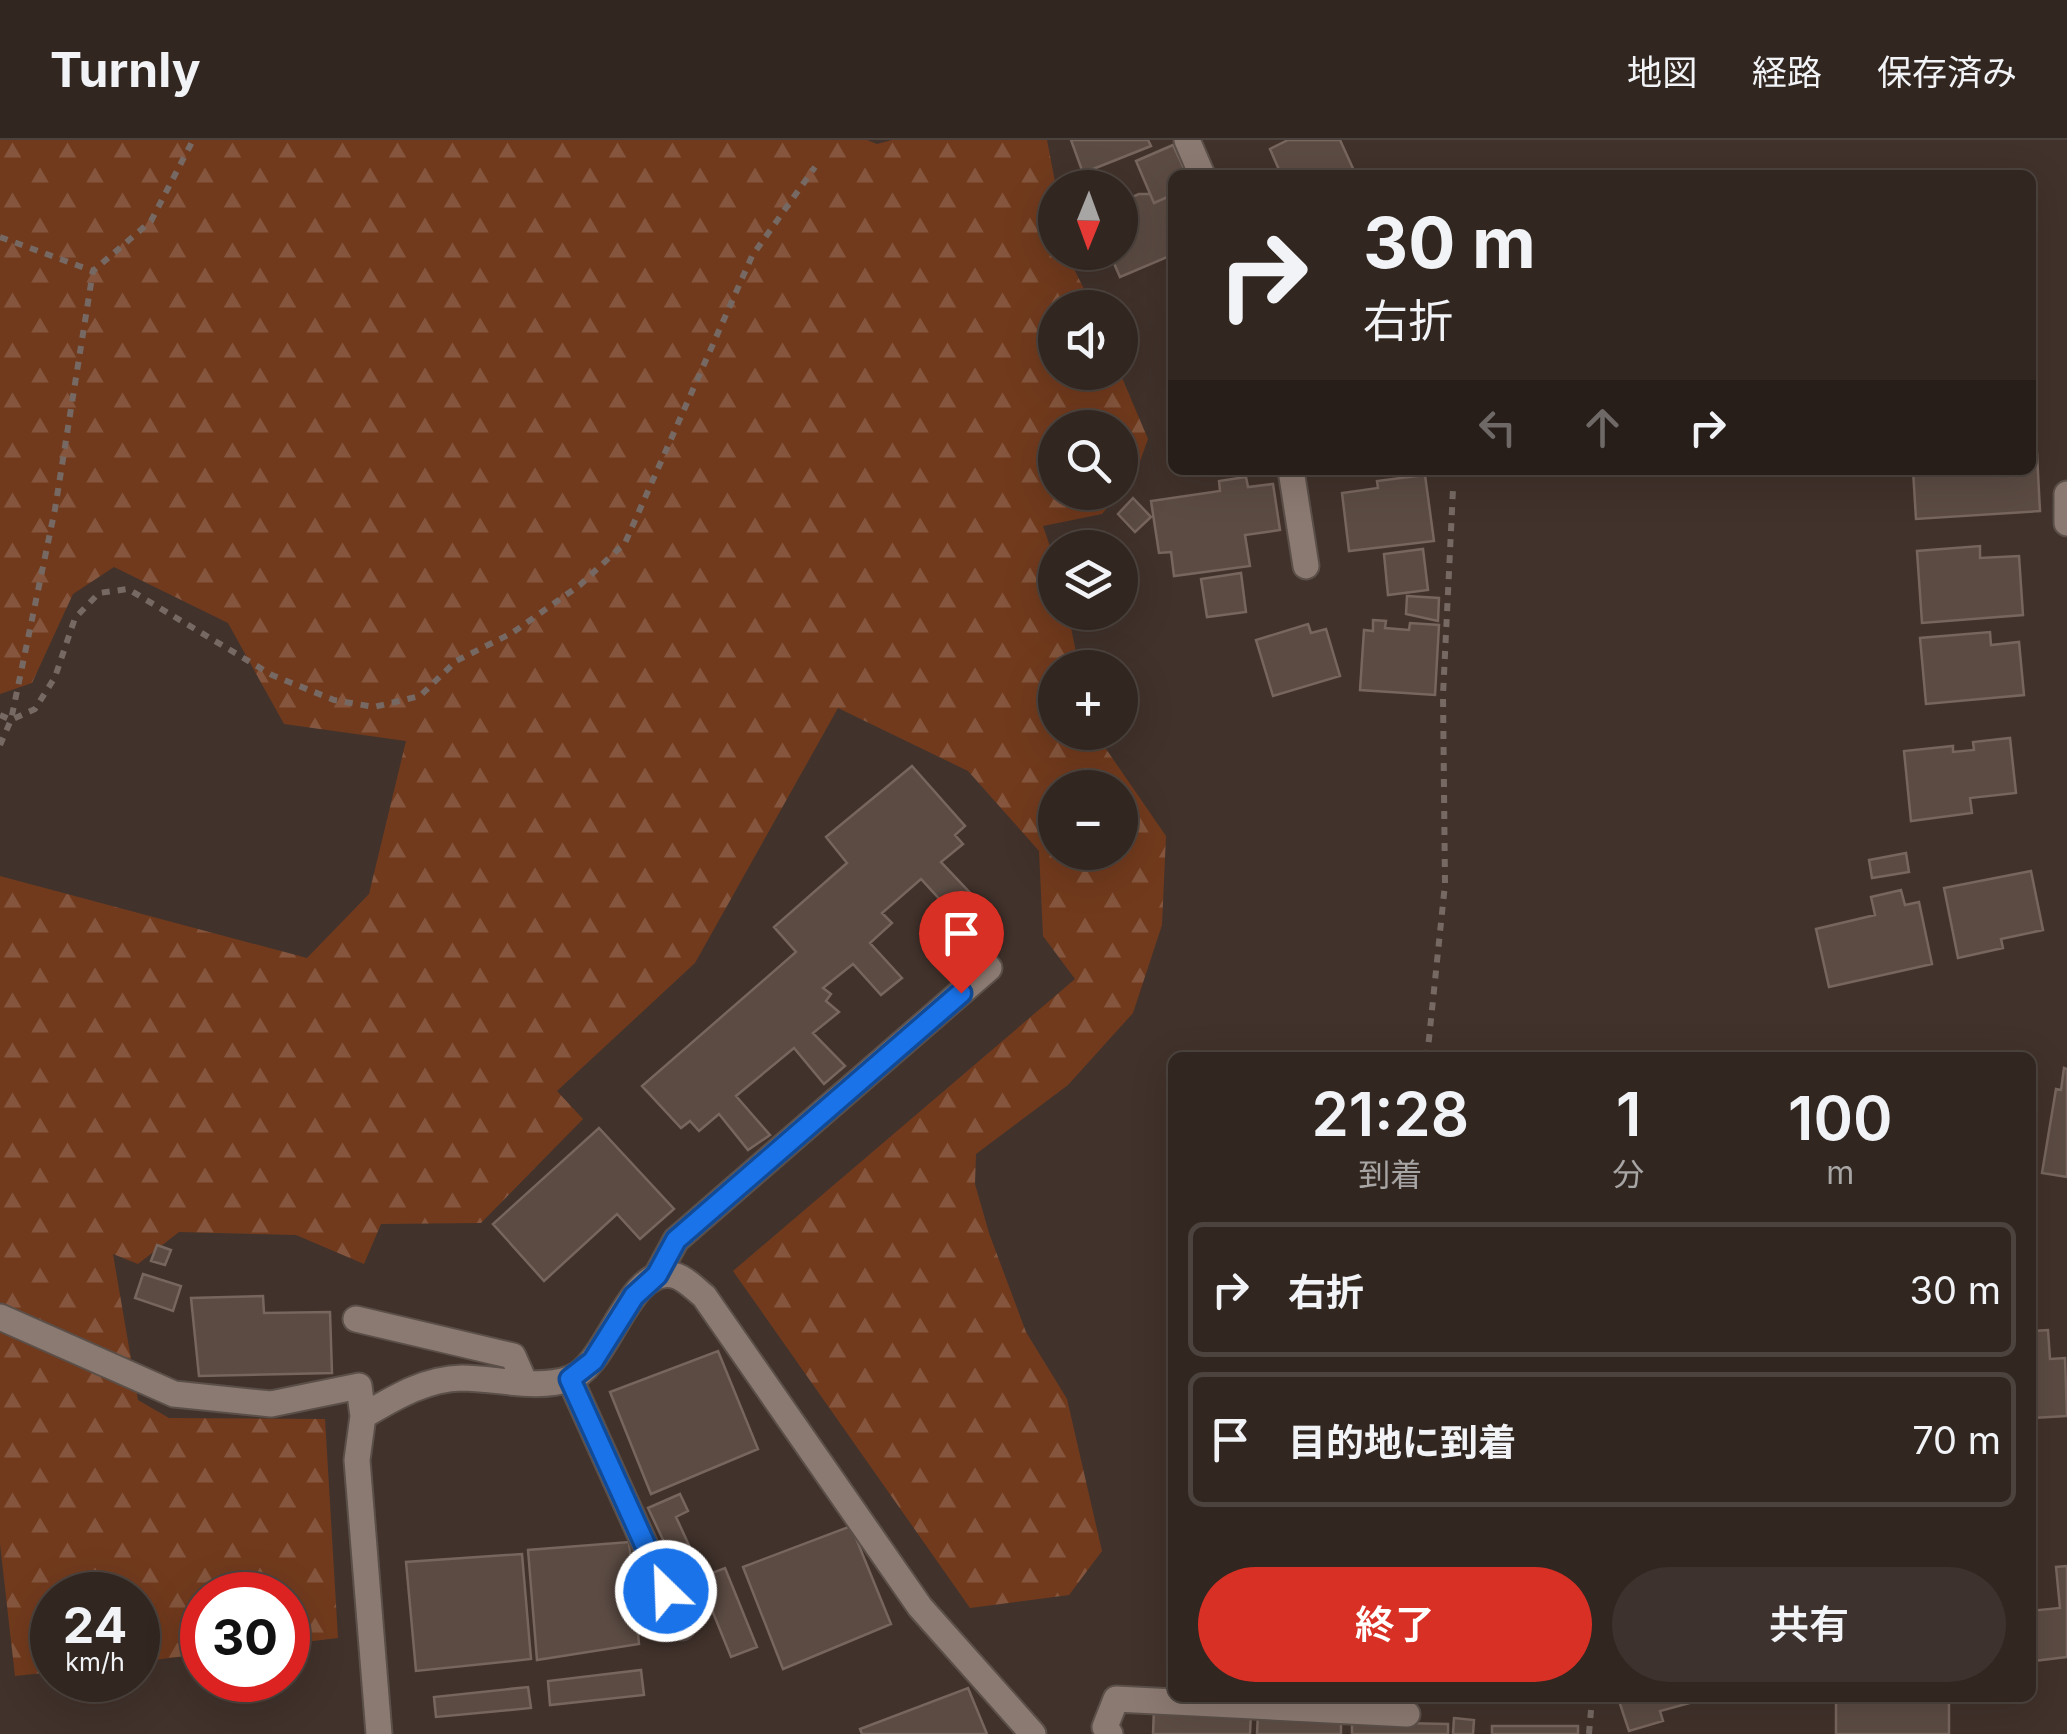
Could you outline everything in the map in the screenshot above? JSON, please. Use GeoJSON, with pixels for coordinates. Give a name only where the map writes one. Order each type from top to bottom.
{"type":"FeatureCollection","features":[{"type":"Feature","properties":{"kind":"street"},"geometry":{"type":"LineString","coordinates":[[1187,140],[1200,170]]}},
{"type":"Feature","properties":{"kind":"street"},"geometry":{"type":"LineString","coordinates":[[1292,475],[1306,566]]}},
{"type":"Feature","properties":{"kind":"street"},"geometry":{"type":"LineString","coordinates":[[2067,494],[2067,523]]}},
{"type":"Feature","properties":{"kind":"street"},"geometry":{"type":"LineString","coordinates":[[363,1416],[414,1387],[458,1378],[570,1379],[593,1361],[634,1296],[657,1275],[676,1240],[989,968]]}},
{"type":"Feature","properties":{"kind":"street"},"geometry":{"type":"LineString","coordinates":[[657,1275],[675,1275],[704,1296],[920,1607],[1033,1734]]}},
{"type":"Feature","properties":{"kind":"street"},"geometry":{"type":"LineString","coordinates":[[0,1316],[174,1394],[270,1404],[358,1386],[363,1416],[357,1460],[379,1734]]}},
{"type":"Feature","properties":{"kind":"street"},"geometry":{"type":"LineString","coordinates":[[356,1320],[513,1356],[524,1381]]}},
{"type":"Feature","properties":{"kind":"street"},"geometry":{"type":"LineString","coordinates":[[570,1379],[682,1626]]}},
{"type":"Feature","properties":{"kind":"street"},"geometry":{"type":"LineString","coordinates":[[1110,1734],[1106,1727],[1116,1698],[1168,1701]]}},
{"type":"Feature","properties":{"kind":"street"},"geometry":{"type":"LineString","coordinates":[[1188,1702],[1406,1714]]}},
{"type":"Feature","properties":{"kind":"path"},"geometry":{"type":"LineString","coordinates":[[0,745],[11,720],[55,509],[92,271],[151,221],[193,140]]}},
{"type":"Feature","properties":{"kind":"path"},"geometry":{"type":"LineString","coordinates":[[11,720],[35,708],[55,677],[75,618],[100,593],[128,589],[272,676],[334,700],[374,707],[420,696],[456,661],[512,634],[580,585],[626,543],[752,256],[815,167]]}},
{"type":"Feature","properties":{"kind":"path"},"geometry":{"type":"LineString","coordinates":[[0,238],[92,271]]}},
{"type":"Feature","properties":{"kind":"path"},"geometry":{"type":"LineString","coordinates":[[1427,1052],[1445,884],[1443,695],[1453,489]]}},
{"type":"Feature","properties":{"kind":"path"},"geometry":{"type":"LineString","coordinates":[[0,715],[11,720]]}},
{"type":"Feature","properties":{"kind":"path"},"geometry":{"type":"LineString","coordinates":[[1589,1734],[1592,1702]]}},
{"type":"Feature","properties":{"kind":"green space"},"geometry":{"type":"Polygon","coordinates":[[[0,140],[867,140],[877,144],[892,140],[1047,140],[1053,170],[1038,170],[1038,270],[1074,270],[1084,290],[1038,290],[1038,390],[1127,390],[1136,410],[1038,410],[1038,510],[1105,510],[1038,530],[1038,630],[1071,630],[1076,650],[1038,650],[1038,750],[1107,750],[1121,770],[1038,770],[1038,850],[968,771],[838,708],[695,963],[557,1091],[583,1119],[481,1223],[381,1224],[364,1264],[296,1235],[179,1232],[138,1264],[113,1254],[138,1400],[169,1418],[325,1419],[338,1638],[310,1641],[310,1572],[180,1572],[180,1657],[160,1659],[160,1572],[30,1572],[30,1674],[15,1676],[0,1544],[0,876],[307,958],[369,894],[406,741],[284,724],[228,623],[114,567],[73,594],[32,683],[0,694],[0,140]]]}},
{"type":"Feature","properties":{"kind":"green space"},"geometry":{"type":"Polygon","coordinates":[[[1138,415],[1148,439],[1138,467],[1138,415]]]}},
{"type":"Feature","properties":{"kind":"green space"},"geometry":{"type":"Polygon","coordinates":[[[1138,795],[1166,836],[1162,925],[1133,1013],[1068,1085],[976,1154],[975,1184],[989,1233],[1026,1332],[1067,1399],[1102,1551],[1069,1595],[970,1608],[733,1271],[1075,979],[1043,936],[1040,870],[1138,870],[1138,795]]]}},
{"type":"Feature","properties":{"kind":"building"},"geometry":{"type":"Polygon","coordinates":[[[1071,140],[1148,140],[1151,146],[1091,170],[1082,170],[1071,140]]]}},
{"type":"Feature","properties":{"kind":"building"},"geometry":{"type":"Polygon","coordinates":[[[1288,140],[1340,140],[1354,170],[1279,170],[1270,149],[1288,140]]]}},
{"type":"Feature","properties":{"kind":"building"},"geometry":{"type":"Polygon","coordinates":[[[1173,145],[1185,170],[1168,170],[1168,197],[1154,203],[1136,161],[1173,145]]]}},
{"type":"Feature","properties":{"kind":"building"},"geometry":{"type":"Polygon","coordinates":[[[1138,194],[1150,194],[1154,203],[1168,197],[1168,257],[1138,269],[1138,194]]]}},
{"type":"Feature","properties":{"kind":"building"},"geometry":{"type":"Polygon","coordinates":[[[1117,270],[1137,270],[1120,277],[1117,270]]]}},
{"type":"Feature","properties":{"kind":"building"},"geometry":{"type":"Polygon","coordinates":[[[2036,454],[2040,511],[1916,519],[1913,475],[2036,475],[2036,454]]]}},
{"type":"Feature","properties":{"kind":"building"},"geometry":{"type":"Polygon","coordinates":[[[1425,475],[1434,541],[1349,551],[1342,493],[1378,488],[1377,481],[1425,475]]]}},
{"type":"Feature","properties":{"kind":"building"},"geometry":{"type":"Polygon","coordinates":[[[1246,477],[1248,487],[1273,484],[1280,530],[1245,535],[1250,566],[1174,576],[1171,552],[1159,553],[1151,501],[1220,491],[1219,481],[1246,477]]]}},
{"type":"Feature","properties":{"kind":"building"},"geometry":{"type":"Polygon","coordinates":[[[1138,503],[1151,517],[1133,530],[1118,514],[1122,510],[1138,510],[1138,503]]]}},
{"type":"Feature","properties":{"kind":"building"},"geometry":{"type":"Polygon","coordinates":[[[1980,546],[1980,558],[2019,556],[2023,615],[1922,623],[1917,551],[1980,546]]]}},
{"type":"Feature","properties":{"kind":"building"},"geometry":{"type":"Polygon","coordinates":[[[1423,549],[1428,590],[1388,595],[1384,554],[1423,549]]]}},
{"type":"Feature","properties":{"kind":"building"},"geometry":{"type":"Polygon","coordinates":[[[1241,573],[1246,612],[1207,617],[1201,579],[1241,573]]]}},
{"type":"Feature","properties":{"kind":"building"},"geometry":{"type":"Polygon","coordinates":[[[1407,596],[1439,598],[1438,621],[1406,614],[1407,596]]]}},
{"type":"Feature","properties":{"kind":"building"},"geometry":{"type":"Polygon","coordinates":[[[1373,620],[1386,621],[1385,628],[1409,630],[1410,623],[1439,625],[1435,695],[1360,690],[1364,630],[1373,631],[1373,620]]]}},
{"type":"Feature","properties":{"kind":"building"},"geometry":{"type":"Polygon","coordinates":[[[1308,624],[1311,633],[1326,629],[1340,676],[1273,696],[1256,640],[1308,624]]]}},
{"type":"Feature","properties":{"kind":"building"},"geometry":{"type":"Polygon","coordinates":[[[1990,632],[1991,645],[2019,642],[2024,695],[1926,704],[1920,638],[1990,632]]]}},
{"type":"Feature","properties":{"kind":"building"},"geometry":{"type":"Polygon","coordinates":[[[2010,738],[2016,793],[1970,798],[1972,813],[1911,821],[1904,751],[1953,746],[1953,752],[1974,750],[1973,742],[2010,738]]]}},
{"type":"Feature","properties":{"kind":"building"},"geometry":{"type":"Polygon","coordinates":[[[912,766],[965,826],[955,835],[963,844],[941,862],[974,897],[954,915],[921,879],[882,913],[892,923],[870,943],[902,978],[881,995],[853,964],[823,988],[831,994],[826,1001],[839,1012],[813,1033],[845,1066],[824,1084],[794,1048],[736,1096],[770,1135],[748,1150],[719,1114],[699,1131],[690,1121],[681,1128],[642,1086],[796,952],[774,927],[847,863],[826,837],[912,766]]]}},
{"type":"Feature","properties":{"kind":"building"},"geometry":{"type":"Polygon","coordinates":[[[1906,853],[1909,872],[1872,878],[1869,860],[1906,853]]]}},
{"type":"Feature","properties":{"kind":"building"},"geometry":{"type":"Polygon","coordinates":[[[2031,871],[2043,930],[2001,939],[2003,948],[1958,958],[1944,888],[2031,871]]]}},
{"type":"Feature","properties":{"kind":"building"},"geometry":{"type":"Polygon","coordinates":[[[1901,890],[1905,905],[1919,902],[1932,964],[1829,987],[1816,929],[1875,915],[1871,897],[1901,890]]]}},
{"type":"Feature","properties":{"kind":"building"},"geometry":{"type":"Polygon","coordinates":[[[2064,1068],[2067,1177],[2042,1173],[2056,1089],[2061,1090],[2064,1068]]]}},
{"type":"Feature","properties":{"kind":"building"},"geometry":{"type":"Polygon","coordinates":[[[599,1128],[674,1209],[640,1239],[617,1214],[544,1281],[493,1224],[599,1128]]]}},
{"type":"Feature","properties":{"kind":"building"},"geometry":{"type":"Polygon","coordinates":[[[157,1245],[171,1250],[165,1265],[151,1261],[157,1245]]]}},
{"type":"Feature","properties":{"kind":"building"},"geometry":{"type":"Polygon","coordinates":[[[143,1274],[181,1286],[173,1311],[135,1298],[143,1274]]]}},
{"type":"Feature","properties":{"kind":"building"},"geometry":{"type":"Polygon","coordinates":[[[263,1296],[264,1313],[330,1312],[332,1373],[199,1376],[191,1298],[263,1296]]]}},
{"type":"Feature","properties":{"kind":"building"},"geometry":{"type":"Polygon","coordinates":[[[2048,1330],[2050,1359],[2065,1358],[2067,1416],[2036,1418],[2036,1331],[2048,1330]]]}},
{"type":"Feature","properties":{"kind":"building"},"geometry":{"type":"Polygon","coordinates":[[[718,1351],[758,1449],[651,1494],[610,1392],[718,1351]]]}},
{"type":"Feature","properties":{"kind":"building"},"geometry":{"type":"Polygon","coordinates":[[[680,1494],[688,1511],[676,1517],[693,1554],[674,1563],[648,1508],[680,1494]]]}},
{"type":"Feature","properties":{"kind":"building"},"geometry":{"type":"Polygon","coordinates":[[[851,1526],[891,1624],[783,1669],[743,1567],[851,1526]]]}},
{"type":"Feature","properties":{"kind":"building"},"geometry":{"type":"Polygon","coordinates":[[[629,1542],[639,1644],[537,1660],[528,1550],[629,1542]]]}},
{"type":"Feature","properties":{"kind":"building"},"geometry":{"type":"Polygon","coordinates":[[[522,1554],[531,1659],[416,1671],[406,1562],[522,1554]]]}},
{"type":"Feature","properties":{"kind":"building"},"geometry":{"type":"Polygon","coordinates":[[[2067,1566],[2067,1657],[2036,1661],[2036,1610],[2060,1608],[2056,1567],[2067,1566]]]}},
{"type":"Feature","properties":{"kind":"building"},"geometry":{"type":"Polygon","coordinates":[[[725,1568],[757,1647],[731,1657],[699,1578],[725,1568]]]}},
{"type":"Feature","properties":{"kind":"building"},"geometry":{"type":"Polygon","coordinates":[[[641,1670],[644,1695],[550,1705],[548,1681],[641,1670]]]}},
{"type":"Feature","properties":{"kind":"building"},"geometry":{"type":"Polygon","coordinates":[[[528,1687],[531,1708],[436,1717],[434,1697],[528,1687]]]}},
{"type":"Feature","properties":{"kind":"building"},"geometry":{"type":"Polygon","coordinates":[[[968,1688],[987,1734],[862,1734],[860,1729],[968,1688]]]}},
{"type":"Feature","properties":{"kind":"building"},"geometry":{"type":"Polygon","coordinates":[[[1619,1702],[1693,1702],[1660,1711],[1663,1721],[1629,1731],[1619,1702]]]}},
{"type":"Feature","properties":{"kind":"building"},"geometry":{"type":"Polygon","coordinates":[[[1836,1702],[1949,1702],[1949,1734],[1836,1734],[1836,1702]]]}},
{"type":"Feature","properties":{"kind":"building"},"geometry":{"type":"Polygon","coordinates":[[[1154,1709],[1251,1712],[1250,1734],[1153,1734],[1154,1709]]]}},
{"type":"Feature","properties":{"kind":"building"},"geometry":{"type":"Polygon","coordinates":[[[1258,1713],[1341,1714],[1341,1734],[1257,1734],[1258,1713]]]}},
{"type":"Feature","properties":{"kind":"building"},"geometry":{"type":"Polygon","coordinates":[[[1454,1718],[1474,1720],[1473,1734],[1453,1734],[1454,1718]]]}},
{"type":"Feature","properties":{"kind":"building"},"geometry":{"type":"Polygon","coordinates":[[[1352,1722],[1448,1724],[1448,1734],[1352,1734],[1352,1722]]]}},
{"type":"Feature","properties":{"kind":"building"},"geometry":{"type":"Polygon","coordinates":[[[1492,1726],[1578,1726],[1578,1734],[1492,1734],[1492,1726]]]}},
{"type":"Feature","properties":{"kind":"route"},"geometry":{"type":"LineString","coordinates":[[666,1591],[570,1379],[593,1361],[634,1296],[657,1275],[676,1240],[961,993]]}}]}
